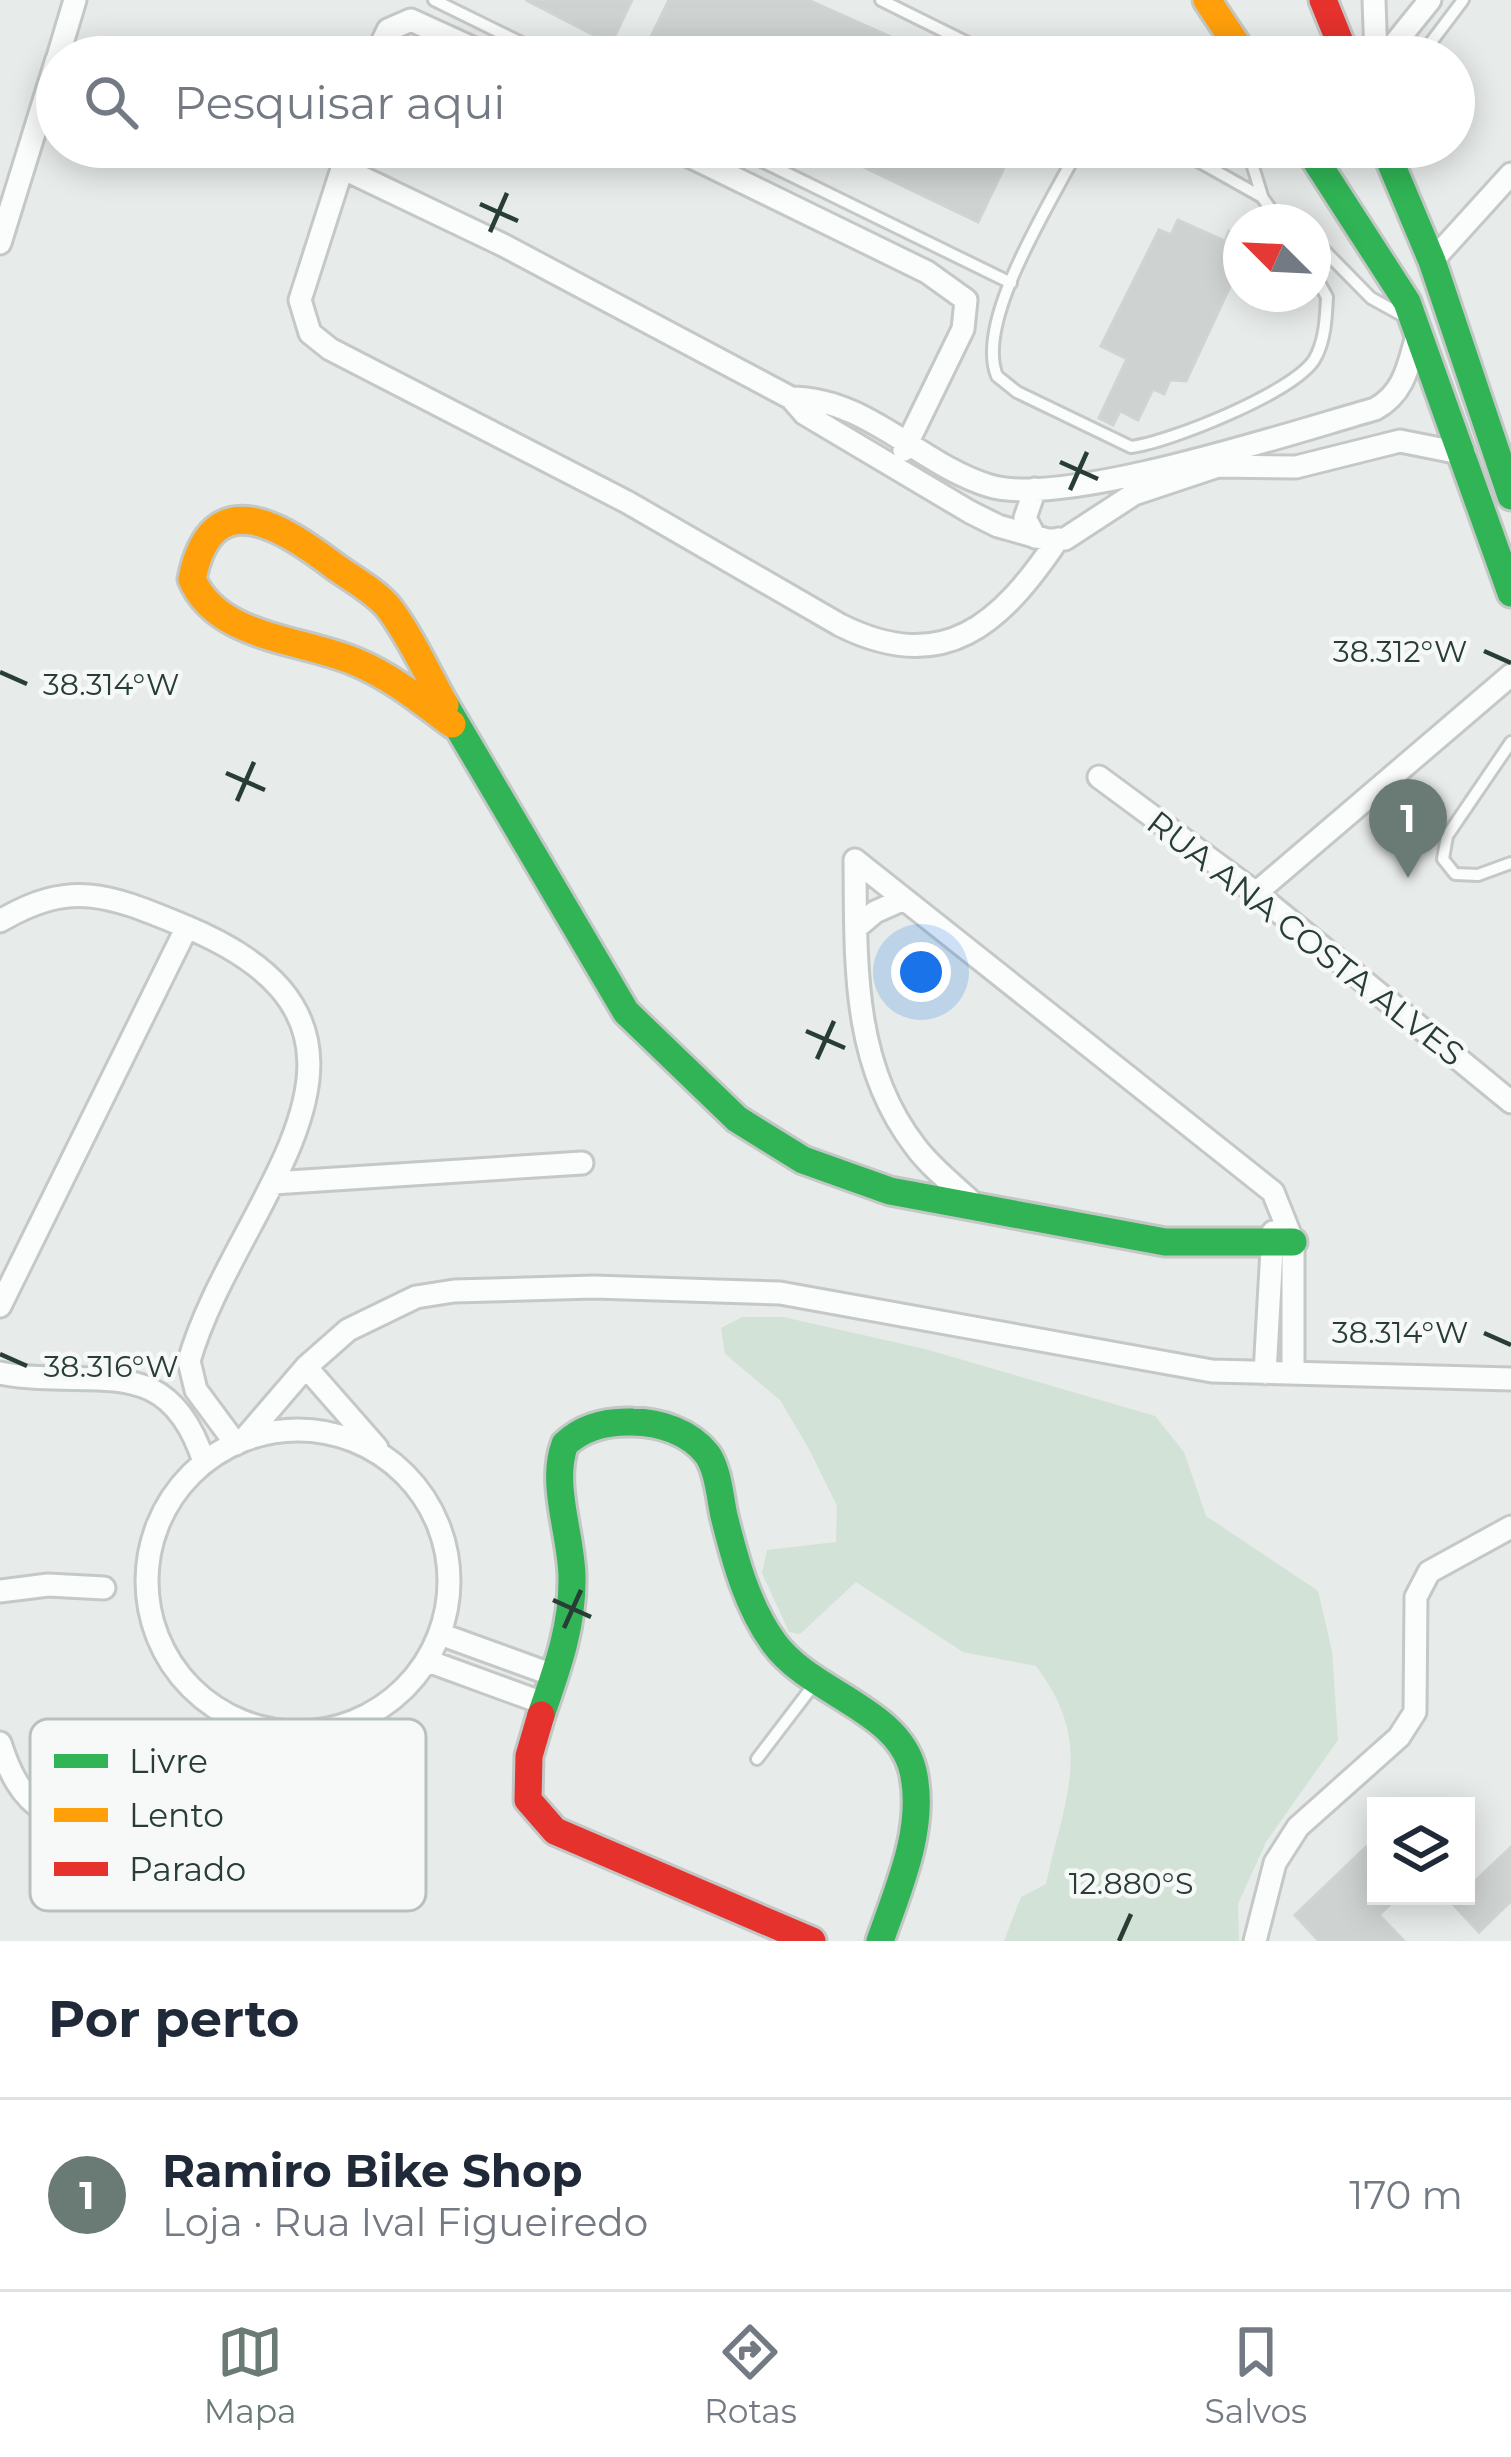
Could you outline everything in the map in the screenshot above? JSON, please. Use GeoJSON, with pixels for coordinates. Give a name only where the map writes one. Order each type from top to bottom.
{"type":"FeatureCollection","features":[{"type":"Feature","properties":{"kind":"main road"},"geometry":{"type":"LineString","coordinates":[[1205,0],[1230,36]]}},
{"type":"Feature","properties":{"kind":"main road"},"geometry":{"type":"LineString","coordinates":[[1323,0],[1338,36]]}},
{"type":"Feature","properties":{"kind":"main road"},"geometry":{"type":"LineString","coordinates":[[1320,168],[1417,324],[1511,593]]}},
{"type":"Feature","properties":{"kind":"main road"},"geometry":{"type":"LineString","coordinates":[[1393,168],[1432,261],[1511,496]]}},
{"type":"Feature","properties":{"kind":"main road"},"geometry":{"type":"LineString","coordinates":[[452,724],[387,678],[214,610],[199,596],[192,579],[198,548],[210,532],[230,520],[250,518],[303,542],[387,605],[416,650],[452,724],[626,1012],[704,1094],[773,1143],[843,1178],[901,1192],[1165,1242],[1281,1253]]}},
{"type":"Feature","properties":{"kind":"main road"},"geometry":{"type":"LineString","coordinates":[[812,1941],[555,1831],[528,1800],[525,1779],[543,1703],[568,1632],[572,1592],[558,1460],[572,1435],[593,1424],[634,1421],[676,1429],[710,1457],[761,1626],[814,1684],[882,1724],[913,1760],[918,1802],[880,1941]]}},
{"type":"Feature","properties":{"kind":"street"},"geometry":{"type":"LineString","coordinates":[[64,36],[75,0]]}},
{"type":"Feature","properties":{"kind":"street"},"geometry":{"type":"LineString","coordinates":[[1374,0],[1379,36]]}},
{"type":"Feature","properties":{"kind":"street"},"geometry":{"type":"LineString","coordinates":[[1398,36],[1430,0]]}},
{"type":"Feature","properties":{"kind":"street"},"geometry":{"type":"LineString","coordinates":[[385,36],[411,20],[446,36]]}},
{"type":"Feature","properties":{"kind":"street"},"geometry":{"type":"LineString","coordinates":[[0,243],[36,126]]}},
{"type":"Feature","properties":{"kind":"street"},"geometry":{"type":"LineString","coordinates":[[342,168],[300,301],[310,333],[330,349],[627,502],[840,625],[887,646],[956,640],[1013,602],[1047,538],[1108,508],[1218,466],[1296,467],[1400,442],[1465,454]]}},
{"type":"Feature","properties":{"kind":"street"},"geometry":{"type":"LineString","coordinates":[[365,168],[791,398],[805,414],[984,519],[1047,538]]}},
{"type":"Feature","properties":{"kind":"street"},"geometry":{"type":"LineString","coordinates":[[714,168],[927,272],[966,300],[963,329],[897,464]]}},
{"type":"Feature","properties":{"kind":"street"},"geometry":{"type":"LineString","coordinates":[[1432,261],[1511,174]]}},
{"type":"Feature","properties":{"kind":"street"},"geometry":{"type":"LineString","coordinates":[[791,398],[826,401],[909,441],[974,481],[1035,489],[1099,480],[1332,421],[1392,400],[1417,324]]}},
{"type":"Feature","properties":{"kind":"street"},"geometry":{"type":"LineString","coordinates":[[1332,421],[1342,454]]}},
{"type":"Feature","properties":{"kind":"street"},"geometry":{"type":"LineString","coordinates":[[1099,480],[1108,492],[1108,508]]}},
{"type":"Feature","properties":{"kind":"street"},"geometry":{"type":"LineString","coordinates":[[1035,489],[1025,518],[1047,538]]}},
{"type":"Feature","properties":{"kind":"street"},"geometry":{"type":"LineString","coordinates":[[387,678],[416,650]]}},
{"type":"Feature","properties":{"kind":"street"},"geometry":{"type":"LineString","coordinates":[[1256,893],[1511,675]]}},
{"type":"Feature","properties":{"kind":"street","name":"RUA ANA COSTA ALVES"},"geometry":{"type":"LineString","coordinates":[[1099,777],[1256,893],[1511,1102]]}},
{"type":"Feature","properties":{"kind":"street"},"geometry":{"type":"LineString","coordinates":[[975,1204],[916,1149],[883,1096],[867,1052],[855,860],[1258,1176],[1282,1209],[1265,1373]]}},
{"type":"Feature","properties":{"kind":"street"},"geometry":{"type":"LineString","coordinates":[[0,921],[46,897],[82,892],[187,926],[250,959],[274,981],[306,1031],[307,1102],[273,1183],[189,1360],[175,1378],[153,1387]]}},
{"type":"Feature","properties":{"kind":"street"},"geometry":{"type":"LineString","coordinates":[[856,928],[875,912],[904,899]]}},
{"type":"Feature","properties":{"kind":"street"},"geometry":{"type":"LineString","coordinates":[[0,1306],[187,926]]}},
{"type":"Feature","properties":{"kind":"street"},"geometry":{"type":"LineString","coordinates":[[901,1192],[914,1175],[916,1149]]}},
{"type":"Feature","properties":{"kind":"street"},"geometry":{"type":"LineString","coordinates":[[284,1156],[314,1179]]}},
{"type":"Feature","properties":{"kind":"street"},"geometry":{"type":"LineString","coordinates":[[273,1183],[582,1163]]}},
{"type":"Feature","properties":{"kind":"street"},"geometry":{"type":"LineString","coordinates":[[1281,1253],[1292,1373]]}},
{"type":"Feature","properties":{"kind":"street"},"geometry":{"type":"LineString","coordinates":[[241,1441],[306,1367],[348,1330],[416,1297],[594,1287],[780,1293],[1211,1371],[1511,1379]]}},
{"type":"Feature","properties":{"kind":"street"},"geometry":{"type":"LineString","coordinates":[[189,1360],[196,1390],[241,1441]]}},
{"type":"Feature","properties":{"kind":"street"},"geometry":{"type":"LineString","coordinates":[[1434,1374],[1511,1363]]}},
{"type":"Feature","properties":{"kind":"street"},"geometry":{"type":"LineString","coordinates":[[306,1367],[382,1454],[412,1480],[435,1514],[448,1553],[449,1594],[428,1660],[392,1701],[360,1719]]}},
{"type":"Feature","properties":{"kind":"street"},"geometry":{"type":"LineString","coordinates":[[0,1373],[126,1380],[153,1387],[188,1420],[204,1462]]}},
{"type":"Feature","properties":{"kind":"street"},"geometry":{"type":"LineString","coordinates":[[237,1719],[215,1709],[180,1677],[156,1636],[146,1588],[152,1541],[172,1497],[204,1462],[241,1441],[292,1429],[338,1434],[382,1454]]}},
{"type":"Feature","properties":{"kind":"street"},"geometry":{"type":"LineString","coordinates":[[1255,1941],[1275,1863],[1298,1827],[1399,1737],[1415,1712],[1419,1692],[1413,1627],[1416,1597],[1429,1572],[1511,1527]]}},
{"type":"Feature","properties":{"kind":"street"},"geometry":{"type":"LineString","coordinates":[[0,1591],[70,1584],[104,1588]]}},
{"type":"Feature","properties":{"kind":"street"},"geometry":{"type":"LineString","coordinates":[[440,1634],[553,1675]]}},
{"type":"Feature","properties":{"kind":"street"},"geometry":{"type":"LineString","coordinates":[[428,1660],[543,1703]]}},
{"type":"Feature","properties":{"kind":"street"},"geometry":{"type":"LineString","coordinates":[[0,1743],[14,1780],[30,1798]]}},
{"type":"Feature","properties":{"kind":"lane"},"geometry":{"type":"LineString","coordinates":[[434,0],[507,36]]}},
{"type":"Feature","properties":{"kind":"lane"},"geometry":{"type":"LineString","coordinates":[[881,0],[954,36]]}},
{"type":"Feature","properties":{"kind":"lane"},"geometry":{"type":"LineString","coordinates":[[1205,0],[1214,36]]}},
{"type":"Feature","properties":{"kind":"lane"},"geometry":{"type":"LineString","coordinates":[[1436,36],[1463,0]]}},
{"type":"Feature","properties":{"kind":"lane"},"geometry":{"type":"LineString","coordinates":[[776,168],[1011,284]]}},
{"type":"Feature","properties":{"kind":"lane"},"geometry":{"type":"LineString","coordinates":[[1069,168],[1011,284],[990,339],[997,376],[1017,392],[1131,447],[1159,440],[1293,382],[1315,358],[1326,312]]}},
{"type":"Feature","properties":{"kind":"lane"},"geometry":{"type":"LineString","coordinates":[[1210,168],[1262,197]]}},
{"type":"Feature","properties":{"kind":"lane"},"geometry":{"type":"LineString","coordinates":[[1253,168],[1267,204]]}},
{"type":"Feature","properties":{"kind":"lane"},"geometry":{"type":"LineString","coordinates":[[1331,257],[1371,298],[1417,324]]}},
{"type":"Feature","properties":{"kind":"lane"},"geometry":{"type":"LineString","coordinates":[[1511,742],[1447,836],[1443,859],[1456,874],[1478,875],[1511,863]]}},
{"type":"Feature","properties":{"kind":"lane"},"geometry":{"type":"LineString","coordinates":[[757,1759],[814,1684]]}},
{"type":"Feature","properties":{"kind":"green space"},"geometry":{"type":"Polygon","coordinates":[[[742,1317],[783,1317],[925,1349],[1155,1416],[1184,1452],[1206,1516],[1318,1591],[1332,1651],[1338,1740],[1266,1842],[1238,1904],[1239,1941],[1004,1941],[1021,1897],[1046,1884],[1067,1797],[1070,1746],[1054,1694],[1036,1666],[963,1652],[856,1582],[800,1634],[789,1632],[762,1573],[767,1550],[836,1542],[837,1506],[780,1400],[725,1354],[721,1328],[742,1317]]]}},
{"type":"Feature","properties":{"kind":"building"},"geometry":{"type":"Polygon","coordinates":[[[526,0],[632,0],[615,36],[596,36],[526,0]]]}},
{"type":"Feature","properties":{"kind":"building"},"geometry":{"type":"Polygon","coordinates":[[[669,0],[808,0],[889,36],[651,36],[669,0]]]}},
{"type":"Feature","properties":{"kind":"building"},"geometry":{"type":"Polygon","coordinates":[[[866,168],[1004,168],[978,222],[866,168]]]}},
{"type":"Feature","properties":{"kind":"building"},"geometry":{"type":"Polygon","coordinates":[[[1178,220],[1223,240],[1223,302],[1186,381],[1170,380],[1164,394],[1153,389],[1138,420],[1120,411],[1113,425],[1099,418],[1127,359],[1101,346],[1159,230],[1171,235],[1178,220]]]}},
{"type":"Feature","properties":{"kind":"building"},"geometry":{"type":"Polygon","coordinates":[[[1366,1847],[1367,1905],[1390,1905],[1379,1915],[1404,1941],[1319,1941],[1295,1915],[1366,1847]]]}},
{"type":"Feature","properties":{"kind":"building"},"geometry":{"type":"Polygon","coordinates":[[[1511,1847],[1511,1901],[1479,1932],[1454,1905],[1475,1905],[1475,1881],[1511,1847]]]}},
{"type":"Feature","properties":{"kind":"traffic: fast"},"geometry":{"type":"LineString","coordinates":[[1321,168],[1407,302],[1511,593]]}},
{"type":"Feature","properties":{"kind":"traffic: fast"},"geometry":{"type":"LineString","coordinates":[[1393,168],[1432,261],[1511,496]]}},
{"type":"Feature","properties":{"kind":"traffic: fast"},"geometry":{"type":"LineString","coordinates":[[445,705],[626,1012],[737,1119],[803,1160],[890,1191],[1165,1242],[1293,1242]]}},
{"type":"Feature","properties":{"kind":"traffic: fast"},"geometry":{"type":"LineString","coordinates":[[541,1715],[563,1647],[572,1594],[560,1475],[565,1444],[588,1429],[614,1422],[653,1424],[683,1434],[711,1460],[743,1582],[774,1643],[809,1675],[890,1732],[913,1771],[913,1836],[880,1941]]}},
{"type":"Feature","properties":{"kind":"traffic: slow"},"geometry":{"type":"LineString","coordinates":[[1207,0],[1231,36]]}},
{"type":"Feature","properties":{"kind":"traffic: slow"},"geometry":{"type":"LineString","coordinates":[[445,705],[389,608],[294,538],[252,521],[232,521],[216,530],[202,548],[192,579],[221,614],[241,626],[369,668],[452,724]]}},
{"type":"Feature","properties":{"kind":"traffic: jam"},"geometry":{"type":"LineString","coordinates":[[1323,0],[1338,36]]}},
{"type":"Feature","properties":{"kind":"traffic: jam"},"geometry":{"type":"LineString","coordinates":[[541,1715],[529,1756],[528,1800],[555,1831],[812,1941]]}},
{"type":"Feature","properties":{"kind":"place","name":"Ramiro Bike Shop"},"geometry":{"type":"Point","coordinates":[1408,878]}}]}
